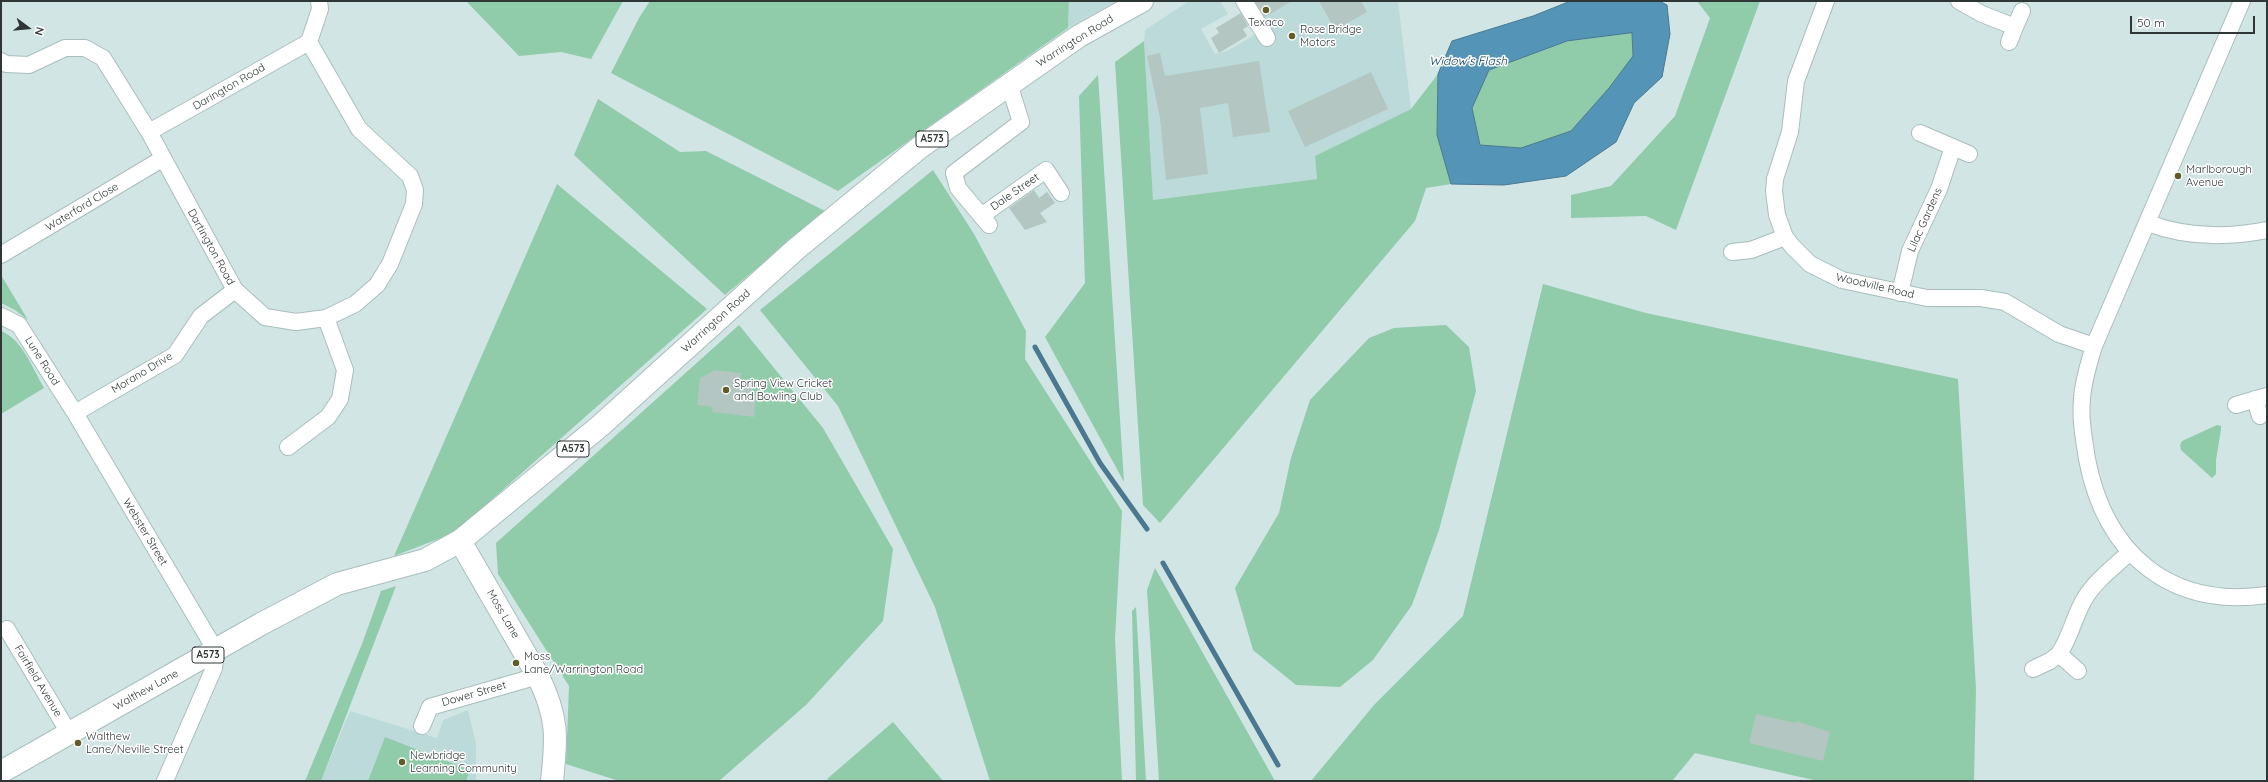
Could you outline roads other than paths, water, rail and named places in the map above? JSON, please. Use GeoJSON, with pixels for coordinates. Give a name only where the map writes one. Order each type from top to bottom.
{"type":"FeatureCollection","features":[{"type":"Feature","properties":{"kind":"main road","name":"Warrington Road"},"geometry":{"type":"LineString","coordinates":[[425,560],[460,542],[600,426],[710,325],[796,249],[919,148],[1079,36],[1142,1]]}},
{"type":"Feature","properties":{"kind":"main road","name":"Moss Lane"},"geometry":{"type":"LineString","coordinates":[[460,542],[538,676],[554,717],[556,738],[552,781]]}},
{"type":"Feature","properties":{"kind":"main road","name":"Walthew Lane"},"geometry":{"type":"LineString","coordinates":[[1,772],[337,584],[425,560]]}},
{"type":"Feature","properties":{"kind":"street"},"geometry":{"type":"LineString","coordinates":[[309,42],[320,9],[319,1]]}},
{"type":"Feature","properties":{"kind":"street"},"geometry":{"type":"LineString","coordinates":[[1244,1],[1267,38]]}},
{"type":"Feature","properties":{"kind":"street","name":"Woodville Road"},"geometry":{"type":"LineString","coordinates":[[1826,1],[1796,81],[1790,132],[1775,179],[1774,203],[1785,237],[1800,256],[1825,274],[1855,284],[1934,299],[1981,298],[2005,302],[2047,328],[2094,346]]}},
{"type":"Feature","properties":{"kind":"street"},"geometry":{"type":"LineString","coordinates":[[1960,1],[2012,34],[2022,11]]}},
{"type":"Feature","properties":{"kind":"street"},"geometry":{"type":"LineString","coordinates":[[2242,1],[2094,346],[2084,382],[2082,399],[2082,429],[2090,471],[2099,505],[2107,520],[2130,552],[2154,573],[2194,592],[2224,597],[2267,595]]}},
{"type":"Feature","properties":{"kind":"street","name":"Darington Road"},"geometry":{"type":"LineString","coordinates":[[149,132],[309,42]]}},
{"type":"Feature","properties":{"kind":"street","name":"Dartington Road"},"geometry":{"type":"LineString","coordinates":[[1,61],[6,64],[30,65],[65,48],[85,48],[103,58],[149,132],[162,159],[235,290],[265,317],[296,322],[326,318],[355,304],[377,285],[393,258],[414,204],[415,190],[410,176],[359,129],[309,42]]}},
{"type":"Feature","properties":{"kind":"street","name":"Dale Street"},"geometry":{"type":"LineString","coordinates":[[1009,84],[1021,122],[954,173],[958,188],[985,221],[1046,170],[1061,193]]}},
{"type":"Feature","properties":{"kind":"street"},"geometry":{"type":"LineString","coordinates":[[1920,133],[1969,154]]}},
{"type":"Feature","properties":{"kind":"street","name":"Lilac Gardens"},"geometry":{"type":"LineString","coordinates":[[1900,293],[1910,251],[1940,190],[1953,147]]}},
{"type":"Feature","properties":{"kind":"street","name":"Waterford Close"},"geometry":{"type":"LineString","coordinates":[[1,255],[162,159]]}},
{"type":"Feature","properties":{"kind":"street"},"geometry":{"type":"LineString","coordinates":[[2148,223],[2168,231],[2202,236],[2267,230]]}},
{"type":"Feature","properties":{"kind":"street"},"geometry":{"type":"LineString","coordinates":[[1732,252],[1751,250],[1785,237]]}},
{"type":"Feature","properties":{"kind":"street","name":"Morano Drive"},"geometry":{"type":"LineString","coordinates":[[75,413],[175,355],[201,316],[235,290]]}},
{"type":"Feature","properties":{"kind":"street","name":"Lune Road"},"geometry":{"type":"LineString","coordinates":[[1,316],[19,325],[75,413]]}},
{"type":"Feature","properties":{"kind":"street"},"geometry":{"type":"LineString","coordinates":[[288,447],[328,417],[340,399],[345,370],[326,318]]}},
{"type":"Feature","properties":{"kind":"street"},"geometry":{"type":"LineString","coordinates":[[2236,405],[2261,397],[2260,416]]}},
{"type":"Feature","properties":{"kind":"street","name":"Webster Street"},"geometry":{"type":"LineString","coordinates":[[75,413],[216,651]]}},
{"type":"Feature","properties":{"kind":"street"},"geometry":{"type":"LineString","coordinates":[[2033,668],[2050,661],[2059,654],[2070,635],[2085,598],[2092,588],[2130,552]]}},
{"type":"Feature","properties":{"kind":"street","name":"Fairfield Avenue"},"geometry":{"type":"LineString","coordinates":[[8,629],[20,653],[70,733]]}},
{"type":"Feature","properties":{"kind":"street"},"geometry":{"type":"LineString","coordinates":[[165,781],[214,668],[216,651]]}},
{"type":"Feature","properties":{"kind":"street"},"geometry":{"type":"LineString","coordinates":[[2059,654],[2078,671]]}},
{"type":"Feature","properties":{"kind":"street","name":"Dower Street"},"geometry":{"type":"LineString","coordinates":[[422,726],[430,706],[538,676]]}},
{"type":"Feature","properties":{"kind":"water","name":"Widow's Flash"},"geometry":{"type":"Polygon","coordinates":[[[1571,1],[1659,1],[1667,5],[1670,34],[1662,77],[1634,103],[1616,142],[1566,176],[1504,185],[1451,184],[1437,135],[1438,74],[1452,41],[1533,16],[1571,1]],[[1632,33],[1567,41],[1489,70],[1472,108],[1480,145],[1521,148],[1571,131],[1609,88],[1633,56],[1632,33]]]}},
{"type":"Feature","properties":{"kind":"waterway"},"geometry":{"type":"LineString","coordinates":[[1035,347],[1100,463],[1147,529]]}},
{"type":"Feature","properties":{"kind":"waterway"},"geometry":{"type":"LineString","coordinates":[[1163,563],[1278,765]]}},
{"type":"Feature","properties":{"kind":"place","name":"Texaco"},"geometry":{"type":"Point","coordinates":[1266,10]}},
{"type":"Feature","properties":{"kind":"place","name":"Rose Bridge Motors"},"geometry":{"type":"Point","coordinates":[1292,36]}},
{"type":"Feature","properties":{"kind":"place","name":"Marlborough Avenue"},"geometry":{"type":"Point","coordinates":[2178,176]}},
{"type":"Feature","properties":{"kind":"place","name":"Spring View Cricket and Bowling Club"},"geometry":{"type":"Point","coordinates":[726,390]}},
{"type":"Feature","properties":{"kind":"place","name":"Moss Lane/Warrington Road"},"geometry":{"type":"Point","coordinates":[516,663]}},
{"type":"Feature","properties":{"kind":"place","name":"Walthew Lane/Neville Street"},"geometry":{"type":"Point","coordinates":[78,743]}},
{"type":"Feature","properties":{"kind":"place","name":"Newbridge Learning Community"},"geometry":{"type":"Point","coordinates":[402,762]}}]}
